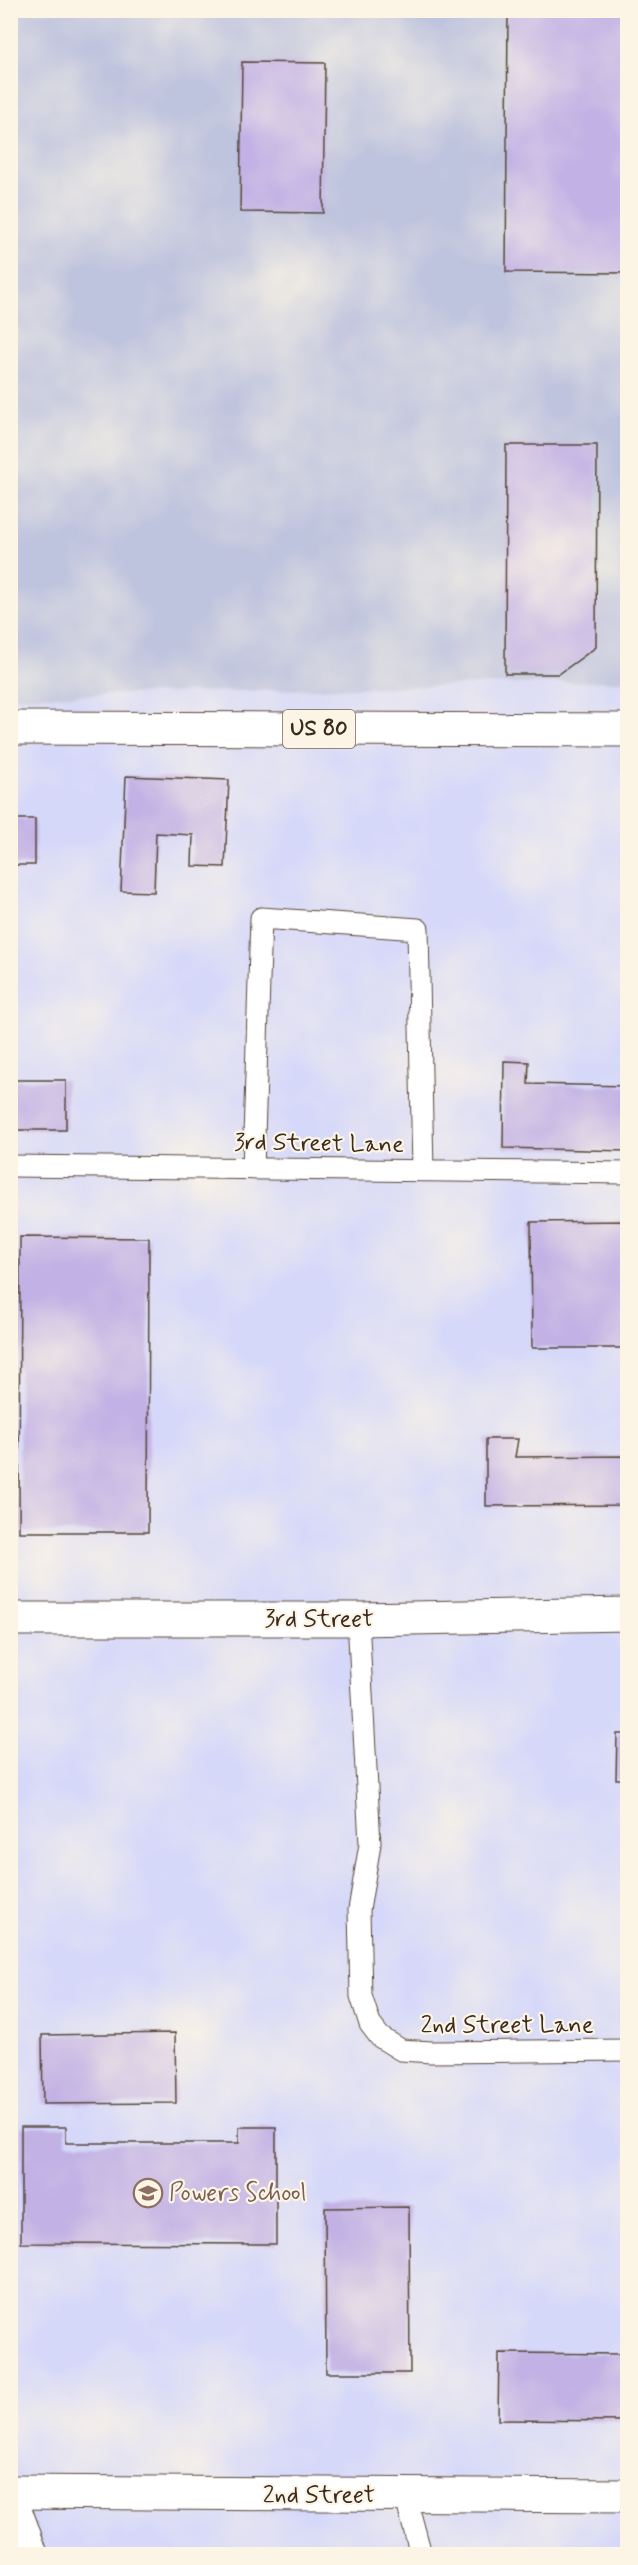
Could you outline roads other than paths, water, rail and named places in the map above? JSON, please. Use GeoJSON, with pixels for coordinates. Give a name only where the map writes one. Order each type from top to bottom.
{"type":"FeatureCollection","features":[{"type":"Feature","properties":{"kind":"street","name":"US 80"},"geometry":{"type":"LineString","coordinates":[[10,728],[627,730]]}},
{"type":"Feature","properties":{"kind":"street","name":"3rd Street"},"geometry":{"type":"LineString","coordinates":[[10,1619],[358,1619],[627,1614]]}},
{"type":"Feature","properties":{"kind":"street","name":"2nd Street"},"geometry":{"type":"LineString","coordinates":[[10,2494],[627,2496]]}},
{"type":"Feature","properties":{"kind":"street"},"geometry":{"type":"LineString","coordinates":[[10,2494],[32,2554]]}},
{"type":"Feature","properties":{"kind":"lane"},"geometry":{"type":"LineString","coordinates":[[253,1169],[261,918],[418,929],[423,1171]]}},
{"type":"Feature","properties":{"kind":"lane","name":"3rd Street Lane"},"geometry":{"type":"LineString","coordinates":[[10,1166],[627,1173]]}},
{"type":"Feature","properties":{"kind":"lane","name":"2nd Street Lane"},"geometry":{"type":"LineString","coordinates":[[358,1619],[370,1844],[359,1910],[361,1996],[370,2024],[380,2037],[401,2050],[431,2052],[627,2050]]}},
{"type":"Feature","properties":{"kind":"lane"},"geometry":{"type":"LineString","coordinates":[[405,2495],[422,2554]]}},
{"type":"Feature","properties":{"kind":"place","name":"Powers School"},"geometry":{"type":"Point","coordinates":[148,2193]}}]}
